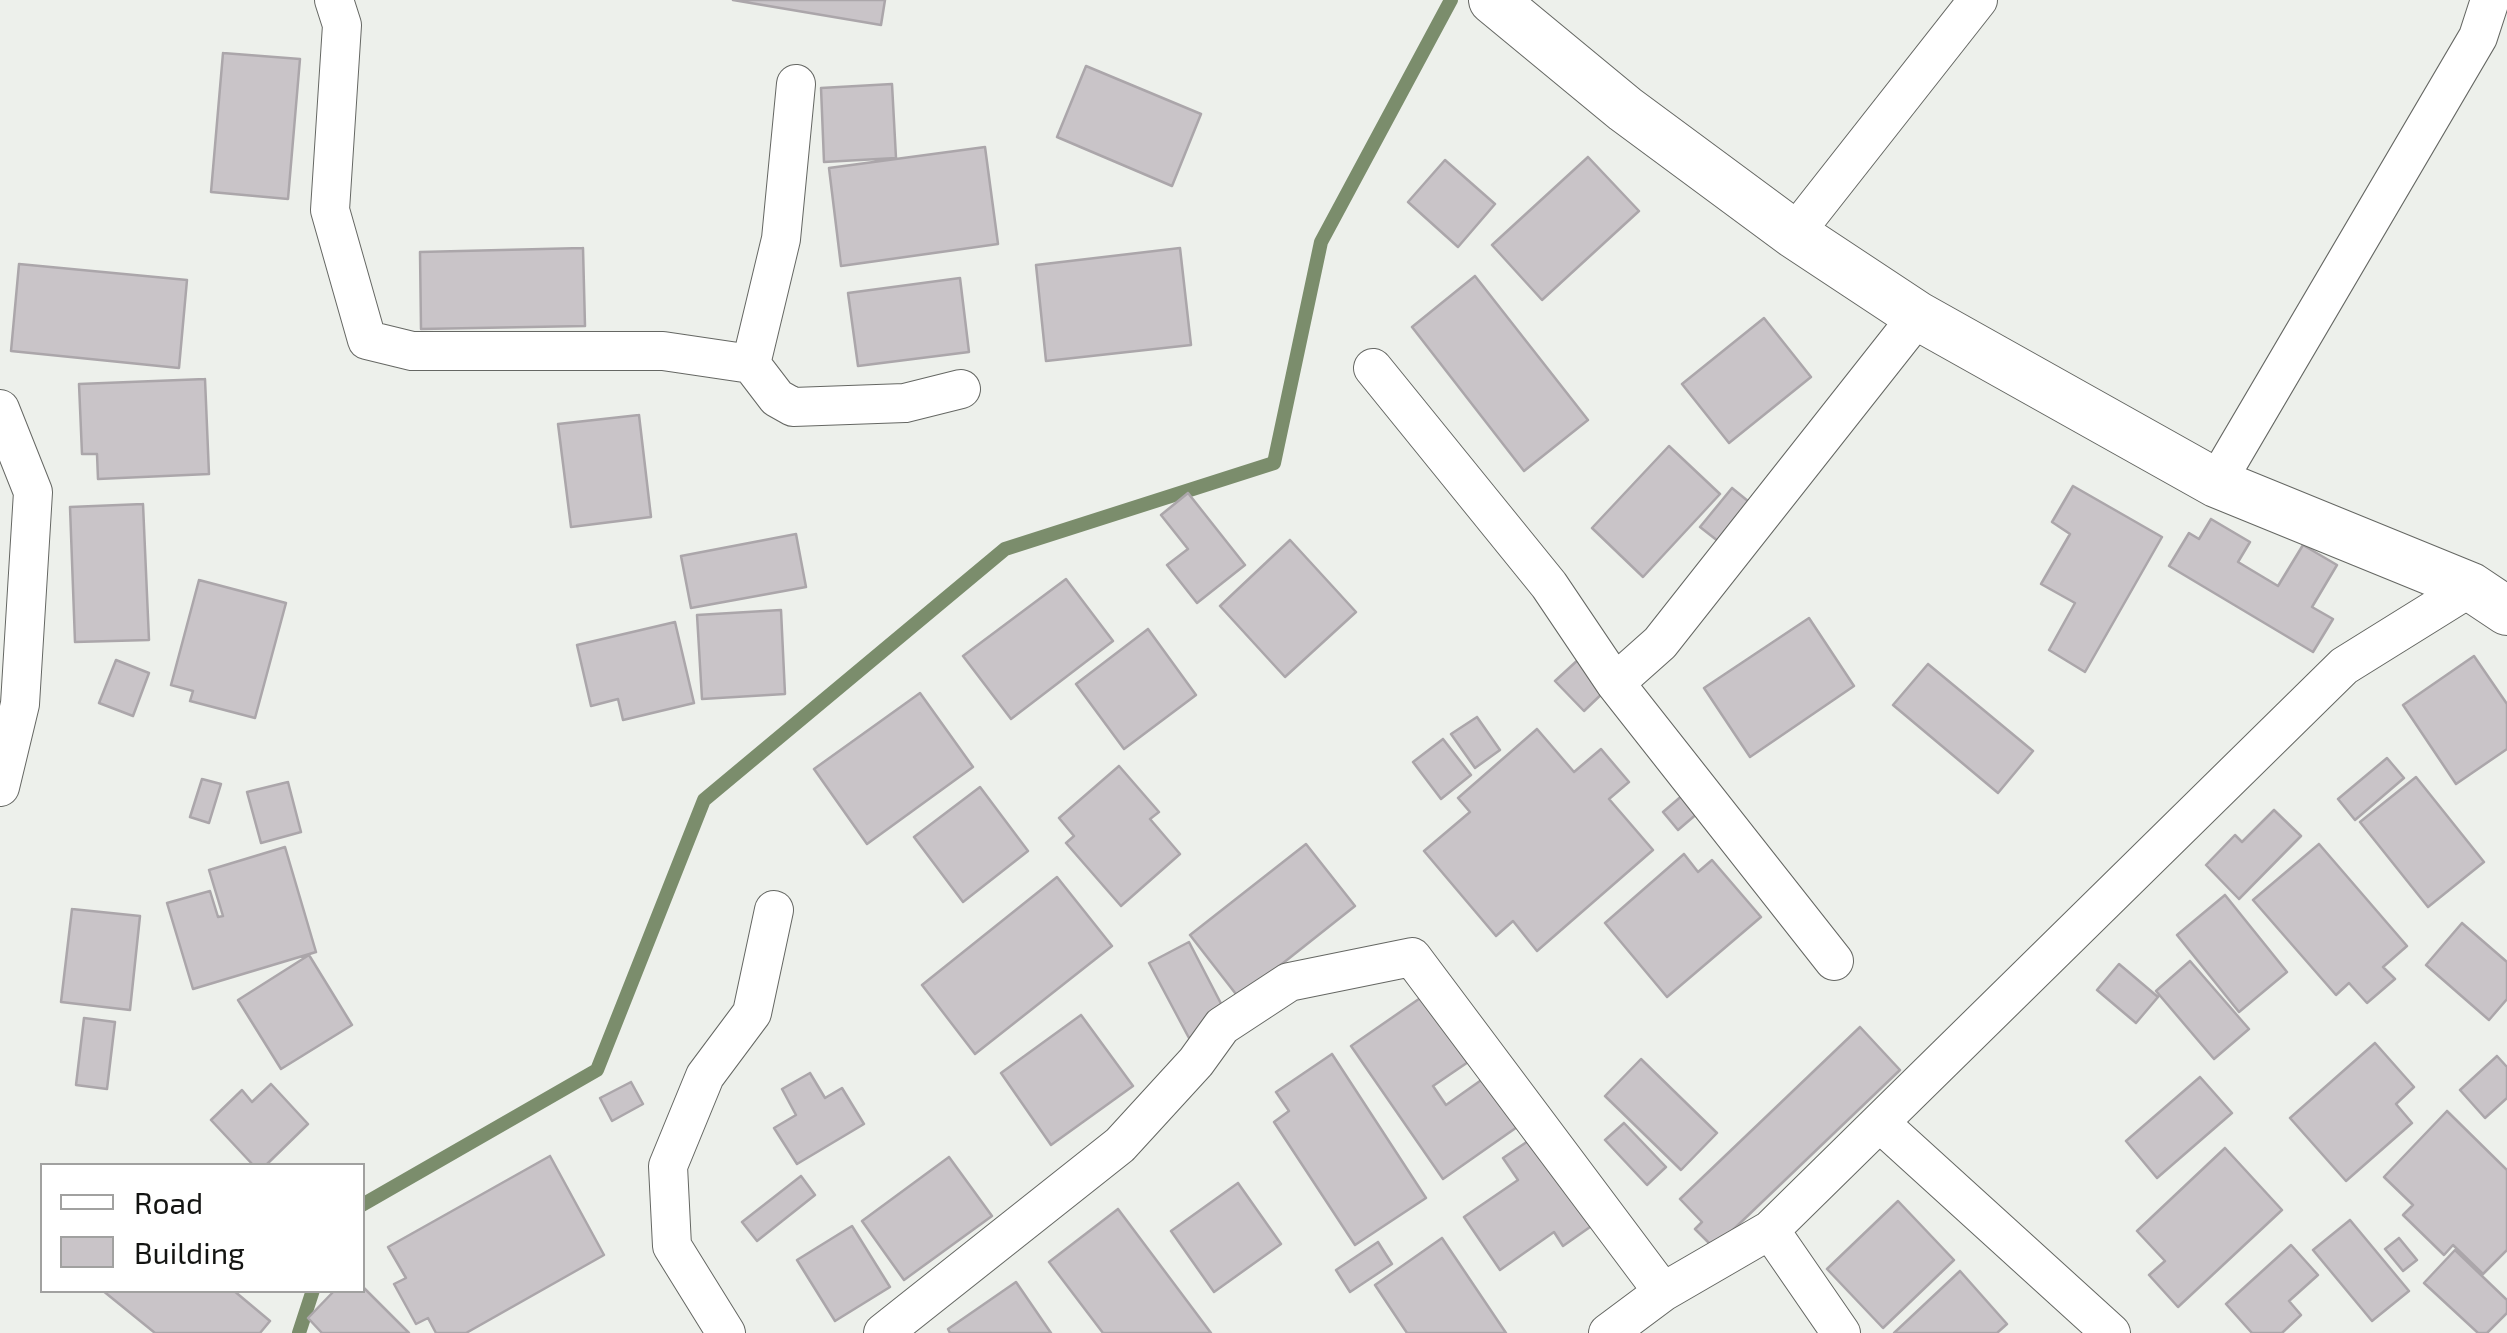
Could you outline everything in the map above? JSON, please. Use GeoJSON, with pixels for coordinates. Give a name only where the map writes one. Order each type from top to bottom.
{"type":"FeatureCollection","features":[{"type":"Feature","properties":{"kind":"street"},"geometry":{"type":"LineString","coordinates":[[334,0],[342,25],[330,210],[367,340],[412,351],[663,351],[752,364],[777,398],[794,407],[906,403],[961,389]]}},
{"type":"Feature","properties":{"kind":"street"},"geometry":{"type":"LineString","coordinates":[[1494,0],[1625,110],[1794,234],[1918,316],[2216,483],[2489,599]]}},
{"type":"Feature","properties":{"kind":"street"},"geometry":{"type":"LineString","coordinates":[[1794,234],[1978,0]]}},
{"type":"Feature","properties":{"kind":"street"},"geometry":{"type":"LineString","coordinates":[[2216,483],[2478,38],[2490,0]]}},
{"type":"Feature","properties":{"kind":"street"},"geometry":{"type":"LineString","coordinates":[[752,364],[781,239],[796,84]]}},
{"type":"Feature","properties":{"kind":"street"},"geometry":{"type":"LineString","coordinates":[[1615,683],[1660,642],[1918,316]]}},
{"type":"Feature","properties":{"kind":"street"},"geometry":{"type":"LineString","coordinates":[[1373,368],[1549,584],[1615,683],[1834,961]]}},
{"type":"Feature","properties":{"kind":"street"},"geometry":{"type":"LineString","coordinates":[[0,409],[33,492],[20,704],[0,787]]}},
{"type":"Feature","properties":{"kind":"street"},"geometry":{"type":"LineString","coordinates":[[1608,1333],[1664,1292],[1770,1230],[2344,666],[2489,599]]}},
{"type":"Feature","properties":{"kind":"street"},"geometry":{"type":"LineString","coordinates":[[720,1332],[672,1246],[668,1166],[704,1076],[752,1013],[774,910]]}},
{"type":"Feature","properties":{"kind":"street"},"geometry":{"type":"LineString","coordinates":[[883,1333],[1120,1145],[1196,1062],[1222,1026],[1289,982],[1412,957],[1664,1292]]}},
{"type":"Feature","properties":{"kind":"street"},"geometry":{"type":"LineString","coordinates":[[1882,1124],[2112,1333]]}},
{"type":"Feature","properties":{"kind":"street"},"geometry":{"type":"LineString","coordinates":[[1770,1230],[1842,1333]]}},
{"type":"Feature","properties":{"kind":"building"},"geometry":{"type":"Polygon","coordinates":[[[733,0],[885,0],[881,25],[733,0]]]}},
{"type":"Feature","properties":{"kind":"building"},"geometry":{"type":"Polygon","coordinates":[[[223,53],[300,59],[288,199],[211,192],[223,53]]]}},
{"type":"Feature","properties":{"kind":"building"},"geometry":{"type":"Polygon","coordinates":[[[1086,66],[1201,114],[1172,186],[1057,137],[1086,66]]]}},
{"type":"Feature","properties":{"kind":"building"},"geometry":{"type":"Polygon","coordinates":[[[892,84],[896,158],[824,162],[821,88],[892,84]]]}},
{"type":"Feature","properties":{"kind":"building"},"geometry":{"type":"Polygon","coordinates":[[[985,147],[998,244],[841,266],[829,168],[985,147]]]}},
{"type":"Feature","properties":{"kind":"building"},"geometry":{"type":"Polygon","coordinates":[[[1588,157],[1639,211],[1542,300],[1492,245],[1588,157]]]}},
{"type":"Feature","properties":{"kind":"building"},"geometry":{"type":"Polygon","coordinates":[[[1445,160],[1495,204],[1458,247],[1408,202],[1445,160]]]}},
{"type":"Feature","properties":{"kind":"building"},"geometry":{"type":"Polygon","coordinates":[[[583,248],[585,326],[421,329],[420,252],[583,248]]]}},
{"type":"Feature","properties":{"kind":"building"},"geometry":{"type":"Polygon","coordinates":[[[1180,248],[1191,345],[1046,361],[1036,265],[1180,248]]]}},
{"type":"Feature","properties":{"kind":"building"},"geometry":{"type":"Polygon","coordinates":[[[19,264],[187,280],[179,368],[11,351],[19,264]]]}},
{"type":"Feature","properties":{"kind":"building"},"geometry":{"type":"Polygon","coordinates":[[[1475,276],[1588,420],[1524,471],[1412,327],[1475,276]]]}},
{"type":"Feature","properties":{"kind":"building"},"geometry":{"type":"Polygon","coordinates":[[[960,278],[969,352],[858,366],[848,293],[960,278]]]}},
{"type":"Feature","properties":{"kind":"building"},"geometry":{"type":"Polygon","coordinates":[[[1764,318],[1811,377],[1729,443],[1682,384],[1764,318]]]}},
{"type":"Feature","properties":{"kind":"building"},"geometry":{"type":"Polygon","coordinates":[[[205,379],[209,474],[98,479],[97,454],[82,454],[79,384],[205,379]]]}},
{"type":"Feature","properties":{"kind":"building"},"geometry":{"type":"Polygon","coordinates":[[[639,415],[651,517],[571,527],[558,424],[639,415]]]}},
{"type":"Feature","properties":{"kind":"building"},"geometry":{"type":"Polygon","coordinates":[[[1669,446],[1720,494],[1643,577],[1592,528],[1669,446]]]}},
{"type":"Feature","properties":{"kind":"building"},"geometry":{"type":"Polygon","coordinates":[[[2073,486],[2162,537],[2085,672],[2049,650],[2075,603],[2041,584],[2070,534],[2052,522],[2073,486]]]}},
{"type":"Feature","properties":{"kind":"building"},"geometry":{"type":"Polygon","coordinates":[[[1732,488],[1754,506],[1723,545],[1700,527],[1732,488]]]}},
{"type":"Feature","properties":{"kind":"building"},"geometry":{"type":"Polygon","coordinates":[[[1188,493],[1245,565],[1197,603],[1167,565],[1188,549],[1161,515],[1188,493]]]}},
{"type":"Feature","properties":{"kind":"building"},"geometry":{"type":"Polygon","coordinates":[[[143,504],[149,640],[75,642],[70,507],[143,504]]]}},
{"type":"Feature","properties":{"kind":"building"},"geometry":{"type":"Polygon","coordinates":[[[2211,519],[2250,542],[2238,562],[2278,586],[2303,545],[2337,565],[2312,607],[2333,619],[2313,652],[2169,566],[2189,533],[2199,539],[2211,519]]]}},
{"type":"Feature","properties":{"kind":"building"},"geometry":{"type":"Polygon","coordinates":[[[796,534],[806,587],[691,608],[681,556],[796,534]]]}},
{"type":"Feature","properties":{"kind":"building"},"geometry":{"type":"Polygon","coordinates":[[[1290,540],[1356,612],[1285,677],[1220,606],[1290,540]]]}},
{"type":"Feature","properties":{"kind":"building"},"geometry":{"type":"Polygon","coordinates":[[[1066,579],[1113,641],[1011,719],[963,656],[1066,579]]]}},
{"type":"Feature","properties":{"kind":"building"},"geometry":{"type":"Polygon","coordinates":[[[199,580],[286,603],[255,718],[190,701],[193,691],[171,685],[199,580]]]}},
{"type":"Feature","properties":{"kind":"building"},"geometry":{"type":"Polygon","coordinates":[[[781,610],[785,694],[702,699],[697,615],[781,610]]]}},
{"type":"Feature","properties":{"kind":"building"},"geometry":{"type":"Polygon","coordinates":[[[1809,618],[1854,686],[1750,757],[1704,688],[1809,618]]]}},
{"type":"Feature","properties":{"kind":"building"},"geometry":{"type":"Polygon","coordinates":[[[675,622],[694,703],[623,720],[618,699],[591,706],[577,645],[675,622]]]}},
{"type":"Feature","properties":{"kind":"building"},"geometry":{"type":"Polygon","coordinates":[[[1148,629],[1196,695],[1124,749],[1076,684],[1148,629]]]}},
{"type":"Feature","properties":{"kind":"building"},"geometry":{"type":"Polygon","coordinates":[[[2474,656],[2507,704],[2507,749],[2456,784],[2403,705],[2474,656]]]}},
{"type":"Feature","properties":{"kind":"building"},"geometry":{"type":"Polygon","coordinates":[[[1580,658],[1608,688],[1584,711],[1555,681],[1580,658]]]}},
{"type":"Feature","properties":{"kind":"building"},"geometry":{"type":"Polygon","coordinates":[[[116,660],[149,673],[133,716],[99,703],[116,660]]]}},
{"type":"Feature","properties":{"kind":"building"},"geometry":{"type":"Polygon","coordinates":[[[1928,664],[2033,751],[1998,793],[1893,705],[1928,664]]]}},
{"type":"Feature","properties":{"kind":"building"},"geometry":{"type":"Polygon","coordinates":[[[920,693],[973,767],[867,844],[814,769],[920,693]]]}},
{"type":"Feature","properties":{"kind":"building"},"geometry":{"type":"Polygon","coordinates":[[[1477,717],[1500,750],[1475,768],[1451,734],[1477,717]]]}},
{"type":"Feature","properties":{"kind":"building"},"geometry":{"type":"Polygon","coordinates":[[[1537,729],[1574,772],[1601,749],[1629,782],[1609,799],[1653,850],[1537,951],[1513,921],[1496,936],[1424,851],[1470,812],[1458,798],[1537,729]]]}},
{"type":"Feature","properties":{"kind":"building"},"geometry":{"type":"Polygon","coordinates":[[[1443,739],[1471,775],[1441,799],[1413,762],[1443,739]]]}},
{"type":"Feature","properties":{"kind":"building"},"geometry":{"type":"Polygon","coordinates":[[[2387,758],[2404,778],[2355,820],[2338,799],[2387,758]]]}},
{"type":"Feature","properties":{"kind":"building"},"geometry":{"type":"Polygon","coordinates":[[[1119,766],[1159,812],[1150,819],[1180,854],[1121,906],[1066,843],[1074,836],[1059,818],[1119,766]]]}},
{"type":"Feature","properties":{"kind":"building"},"geometry":{"type":"Polygon","coordinates":[[[2416,777],[2484,862],[2428,907],[2360,822],[2416,777]]]}},
{"type":"Feature","properties":{"kind":"building"},"geometry":{"type":"Polygon","coordinates":[[[202,779],[221,784],[209,823],[190,817],[202,779]]]}},
{"type":"Feature","properties":{"kind":"building"},"geometry":{"type":"Polygon","coordinates":[[[288,782],[301,832],[261,843],[247,792],[288,782]]]}},
{"type":"Feature","properties":{"kind":"building"},"geometry":{"type":"Polygon","coordinates":[[[980,787],[1028,851],[963,902],[914,837],[980,787]]]}},
{"type":"Feature","properties":{"kind":"building"},"geometry":{"type":"Polygon","coordinates":[[[1684,794],[1699,812],[1678,830],[1663,812],[1684,794]]]}},
{"type":"Feature","properties":{"kind":"building"},"geometry":{"type":"Polygon","coordinates":[[[2274,810],[2301,836],[2239,899],[2206,865],[2235,835],[2242,842],[2274,810]]]}},
{"type":"Feature","properties":{"kind":"building"},"geometry":{"type":"Polygon","coordinates":[[[1306,844],[1355,906],[1239,998],[1190,935],[1306,844]]]}},
{"type":"Feature","properties":{"kind":"building"},"geometry":{"type":"Polygon","coordinates":[[[2319,844],[2407,946],[2383,967],[2395,979],[2367,1003],[2349,983],[2336,995],[2253,900],[2319,844]]]}},
{"type":"Feature","properties":{"kind":"building"},"geometry":{"type":"Polygon","coordinates":[[[285,847],[316,952],[193,989],[167,903],[210,891],[218,917],[223,916],[209,870],[285,847]]]}},
{"type":"Feature","properties":{"kind":"building"},"geometry":{"type":"Polygon","coordinates":[[[1684,854],[1698,872],[1712,860],[1761,917],[1667,997],[1605,923],[1684,854]]]}},
{"type":"Feature","properties":{"kind":"building"},"geometry":{"type":"Polygon","coordinates":[[[1057,877],[1112,946],[975,1054],[922,985],[1057,877]]]}},
{"type":"Feature","properties":{"kind":"building"},"geometry":{"type":"Polygon","coordinates":[[[2225,895],[2287,972],[2239,1012],[2177,935],[2225,895]]]}},
{"type":"Feature","properties":{"kind":"building"},"geometry":{"type":"Polygon","coordinates":[[[72,909],[140,916],[130,1010],[61,1002],[72,909]]]}},
{"type":"Feature","properties":{"kind":"building"},"geometry":{"type":"Polygon","coordinates":[[[2462,923],[2507,962],[2507,999],[2489,1020],[2426,965],[2462,923]]]}},
{"type":"Feature","properties":{"kind":"building"},"geometry":{"type":"Polygon","coordinates":[[[1189,942],[1228,1017],[1189,1038],[1149,963],[1189,942]]]}},
{"type":"Feature","properties":{"kind":"building"},"geometry":{"type":"Polygon","coordinates":[[[309,955],[352,1025],[281,1069],[238,1000],[309,955]]]}},
{"type":"Feature","properties":{"kind":"building"},"geometry":{"type":"Polygon","coordinates":[[[2190,961],[2249,1029],[2214,1059],[2156,991],[2190,961]]]}},
{"type":"Feature","properties":{"kind":"building"},"geometry":{"type":"Polygon","coordinates":[[[2119,964],[2158,997],[2136,1023],[2097,990],[2119,964]]]}},
{"type":"Feature","properties":{"kind":"building"},"geometry":{"type":"Polygon","coordinates":[[[1429,992],[1474,1058],[1433,1086],[1446,1105],[1487,1076],[1520,1125],[1443,1179],[1351,1046],[1429,992]]]}},
{"type":"Feature","properties":{"kind":"building"},"geometry":{"type":"Polygon","coordinates":[[[1081,1015],[1133,1086],[1051,1145],[1001,1073],[1081,1015]]]}},
{"type":"Feature","properties":{"kind":"building"},"geometry":{"type":"Polygon","coordinates":[[[84,1018],[115,1022],[107,1089],[76,1085],[84,1018]]]}},
{"type":"Feature","properties":{"kind":"building"},"geometry":{"type":"Polygon","coordinates":[[[1860,1027],[1900,1070],[1714,1248],[1695,1229],[1702,1222],[1680,1199],[1860,1027]]]}},
{"type":"Feature","properties":{"kind":"building"},"geometry":{"type":"Polygon","coordinates":[[[2375,1043],[2414,1087],[2396,1104],[2412,1123],[2346,1181],[2290,1118],[2375,1043]]]}},
{"type":"Feature","properties":{"kind":"building"},"geometry":{"type":"Polygon","coordinates":[[[1332,1054],[1426,1198],[1355,1245],[1274,1122],[1289,1111],[1276,1092],[1332,1054]]]}},
{"type":"Feature","properties":{"kind":"building"},"geometry":{"type":"Polygon","coordinates":[[[2497,1056],[2507,1067],[2507,1098],[2485,1118],[2460,1090],[2497,1056]]]}},
{"type":"Feature","properties":{"kind":"building"},"geometry":{"type":"Polygon","coordinates":[[[1641,1059],[1717,1133],[1681,1170],[1605,1096],[1641,1059]]]}},
{"type":"Feature","properties":{"kind":"building"},"geometry":{"type":"Polygon","coordinates":[[[810,1073],[825,1098],[842,1088],[864,1124],[797,1164],[774,1128],[796,1115],[782,1089],[810,1073]]]}},
{"type":"Feature","properties":{"kind":"building"},"geometry":{"type":"Polygon","coordinates":[[[2200,1077],[2232,1113],[2157,1178],[2126,1141],[2200,1077]]]}},
{"type":"Feature","properties":{"kind":"building"},"geometry":{"type":"Polygon","coordinates":[[[631,1082],[643,1104],[612,1121],[600,1098],[631,1082]]]}},
{"type":"Feature","properties":{"kind":"building"},"geometry":{"type":"Polygon","coordinates":[[[271,1084],[308,1124],[268,1163],[251,1163],[211,1120],[242,1090],[252,1102],[271,1084]]]}},
{"type":"Feature","properties":{"kind":"building"},"geometry":{"type":"Polygon","coordinates":[[[2447,1111],[2507,1170],[2507,1250],[2483,1274],[2453,1245],[2444,1255],[2403,1215],[2413,1205],[2384,1177],[2447,1111]]]}},
{"type":"Feature","properties":{"kind":"building"},"geometry":{"type":"Polygon","coordinates":[[[1624,1123],[1666,1167],[1647,1185],[1605,1140],[1624,1123]]]}},
{"type":"Feature","properties":{"kind":"building"},"geometry":{"type":"Polygon","coordinates":[[[1540,1133],[1600,1220],[1563,1246],[1554,1232],[1500,1270],[1464,1217],[1518,1180],[1503,1158],[1540,1133]]]}},
{"type":"Feature","properties":{"kind":"building"},"geometry":{"type":"Polygon","coordinates":[[[2225,1148],[2282,1210],[2178,1307],[2149,1275],[2165,1261],[2137,1231],[2225,1148]]]}},
{"type":"Feature","properties":{"kind":"building"},"geometry":{"type":"Polygon","coordinates":[[[550,1156],[604,1255],[466,1333],[436,1333],[428,1318],[416,1324],[394,1284],[406,1278],[388,1247],[550,1156]]]}},
{"type":"Feature","properties":{"kind":"building"},"geometry":{"type":"Polygon","coordinates":[[[949,1157],[992,1216],[904,1280],[862,1221],[949,1157]]]}},
{"type":"Feature","properties":{"kind":"building"},"geometry":{"type":"Polygon","coordinates":[[[801,1176],[815,1195],[757,1241],[742,1222],[801,1176]]]}},
{"type":"Feature","properties":{"kind":"building"},"geometry":{"type":"Polygon","coordinates":[[[1238,1183],[1281,1244],[1214,1292],[1171,1231],[1238,1183]]]}},
{"type":"Feature","properties":{"kind":"building"},"geometry":{"type":"Polygon","coordinates":[[[1898,1201],[1954,1260],[1883,1328],[1827,1269],[1898,1201]]]}},
{"type":"Feature","properties":{"kind":"building"},"geometry":{"type":"Polygon","coordinates":[[[1118,1209],[1211,1333],[1103,1333],[1049,1262],[1118,1209]]]}},
{"type":"Feature","properties":{"kind":"building"},"geometry":{"type":"Polygon","coordinates":[[[2350,1220],[2409,1291],[2372,1321],[2313,1250],[2350,1220]]]}},
{"type":"Feature","properties":{"kind":"building"},"geometry":{"type":"Polygon","coordinates":[[[852,1226],[890,1287],[835,1321],[797,1260],[852,1226]]]}},
{"type":"Feature","properties":{"kind":"building"},"geometry":{"type":"Polygon","coordinates":[[[1442,1238],[1506,1333],[1407,1333],[1375,1285],[1442,1238]]]}},
{"type":"Feature","properties":{"kind":"building"},"geometry":{"type":"Polygon","coordinates":[[[2399,1238],[2417,1260],[2403,1271],[2385,1249],[2399,1238]]]}},
{"type":"Feature","properties":{"kind":"building"},"geometry":{"type":"Polygon","coordinates":[[[1378,1242],[1392,1264],[1350,1292],[1336,1270],[1378,1242]]]}},
{"type":"Feature","properties":{"kind":"building"},"geometry":{"type":"Polygon","coordinates":[[[2291,1245],[2318,1275],[2289,1301],[2301,1315],[2282,1333],[2252,1333],[2226,1304],[2291,1245]]]}},
{"type":"Feature","properties":{"kind":"building"},"geometry":{"type":"Polygon","coordinates":[[[2455,1250],[2507,1300],[2507,1313],[2487,1333],[2478,1333],[2424,1283],[2455,1250]]]}},
{"type":"Feature","properties":{"kind":"building"},"geometry":{"type":"Polygon","coordinates":[[[1960,1271],[2007,1324],[1997,1333],[1894,1333],[1960,1271]]]}},
{"type":"Feature","properties":{"kind":"building"},"geometry":{"type":"Polygon","coordinates":[[[1016,1282],[1051,1333],[950,1333],[948,1329],[1016,1282]]]}},
{"type":"Feature","properties":{"kind":"building"},"geometry":{"type":"Polygon","coordinates":[[[365,1289],[409,1333],[322,1333],[308,1318],[332,1293],[365,1293],[365,1289]]]}},
{"type":"Feature","properties":{"kind":"building"},"geometry":{"type":"Polygon","coordinates":[[[106,1293],[237,1293],[270,1321],[260,1333],[155,1333],[106,1293]]]}},
{"type":"Feature","properties":{"kind":"waterway"},"geometry":{"type":"LineString","coordinates":[[365,1203],[597,1070],[704,800],[1005,549],[1274,463],[1321,242],[1451,0]]}},
{"type":"Feature","properties":{"kind":"waterway"},"geometry":{"type":"LineString","coordinates":[[299,1333],[312,1293]]}}]}
